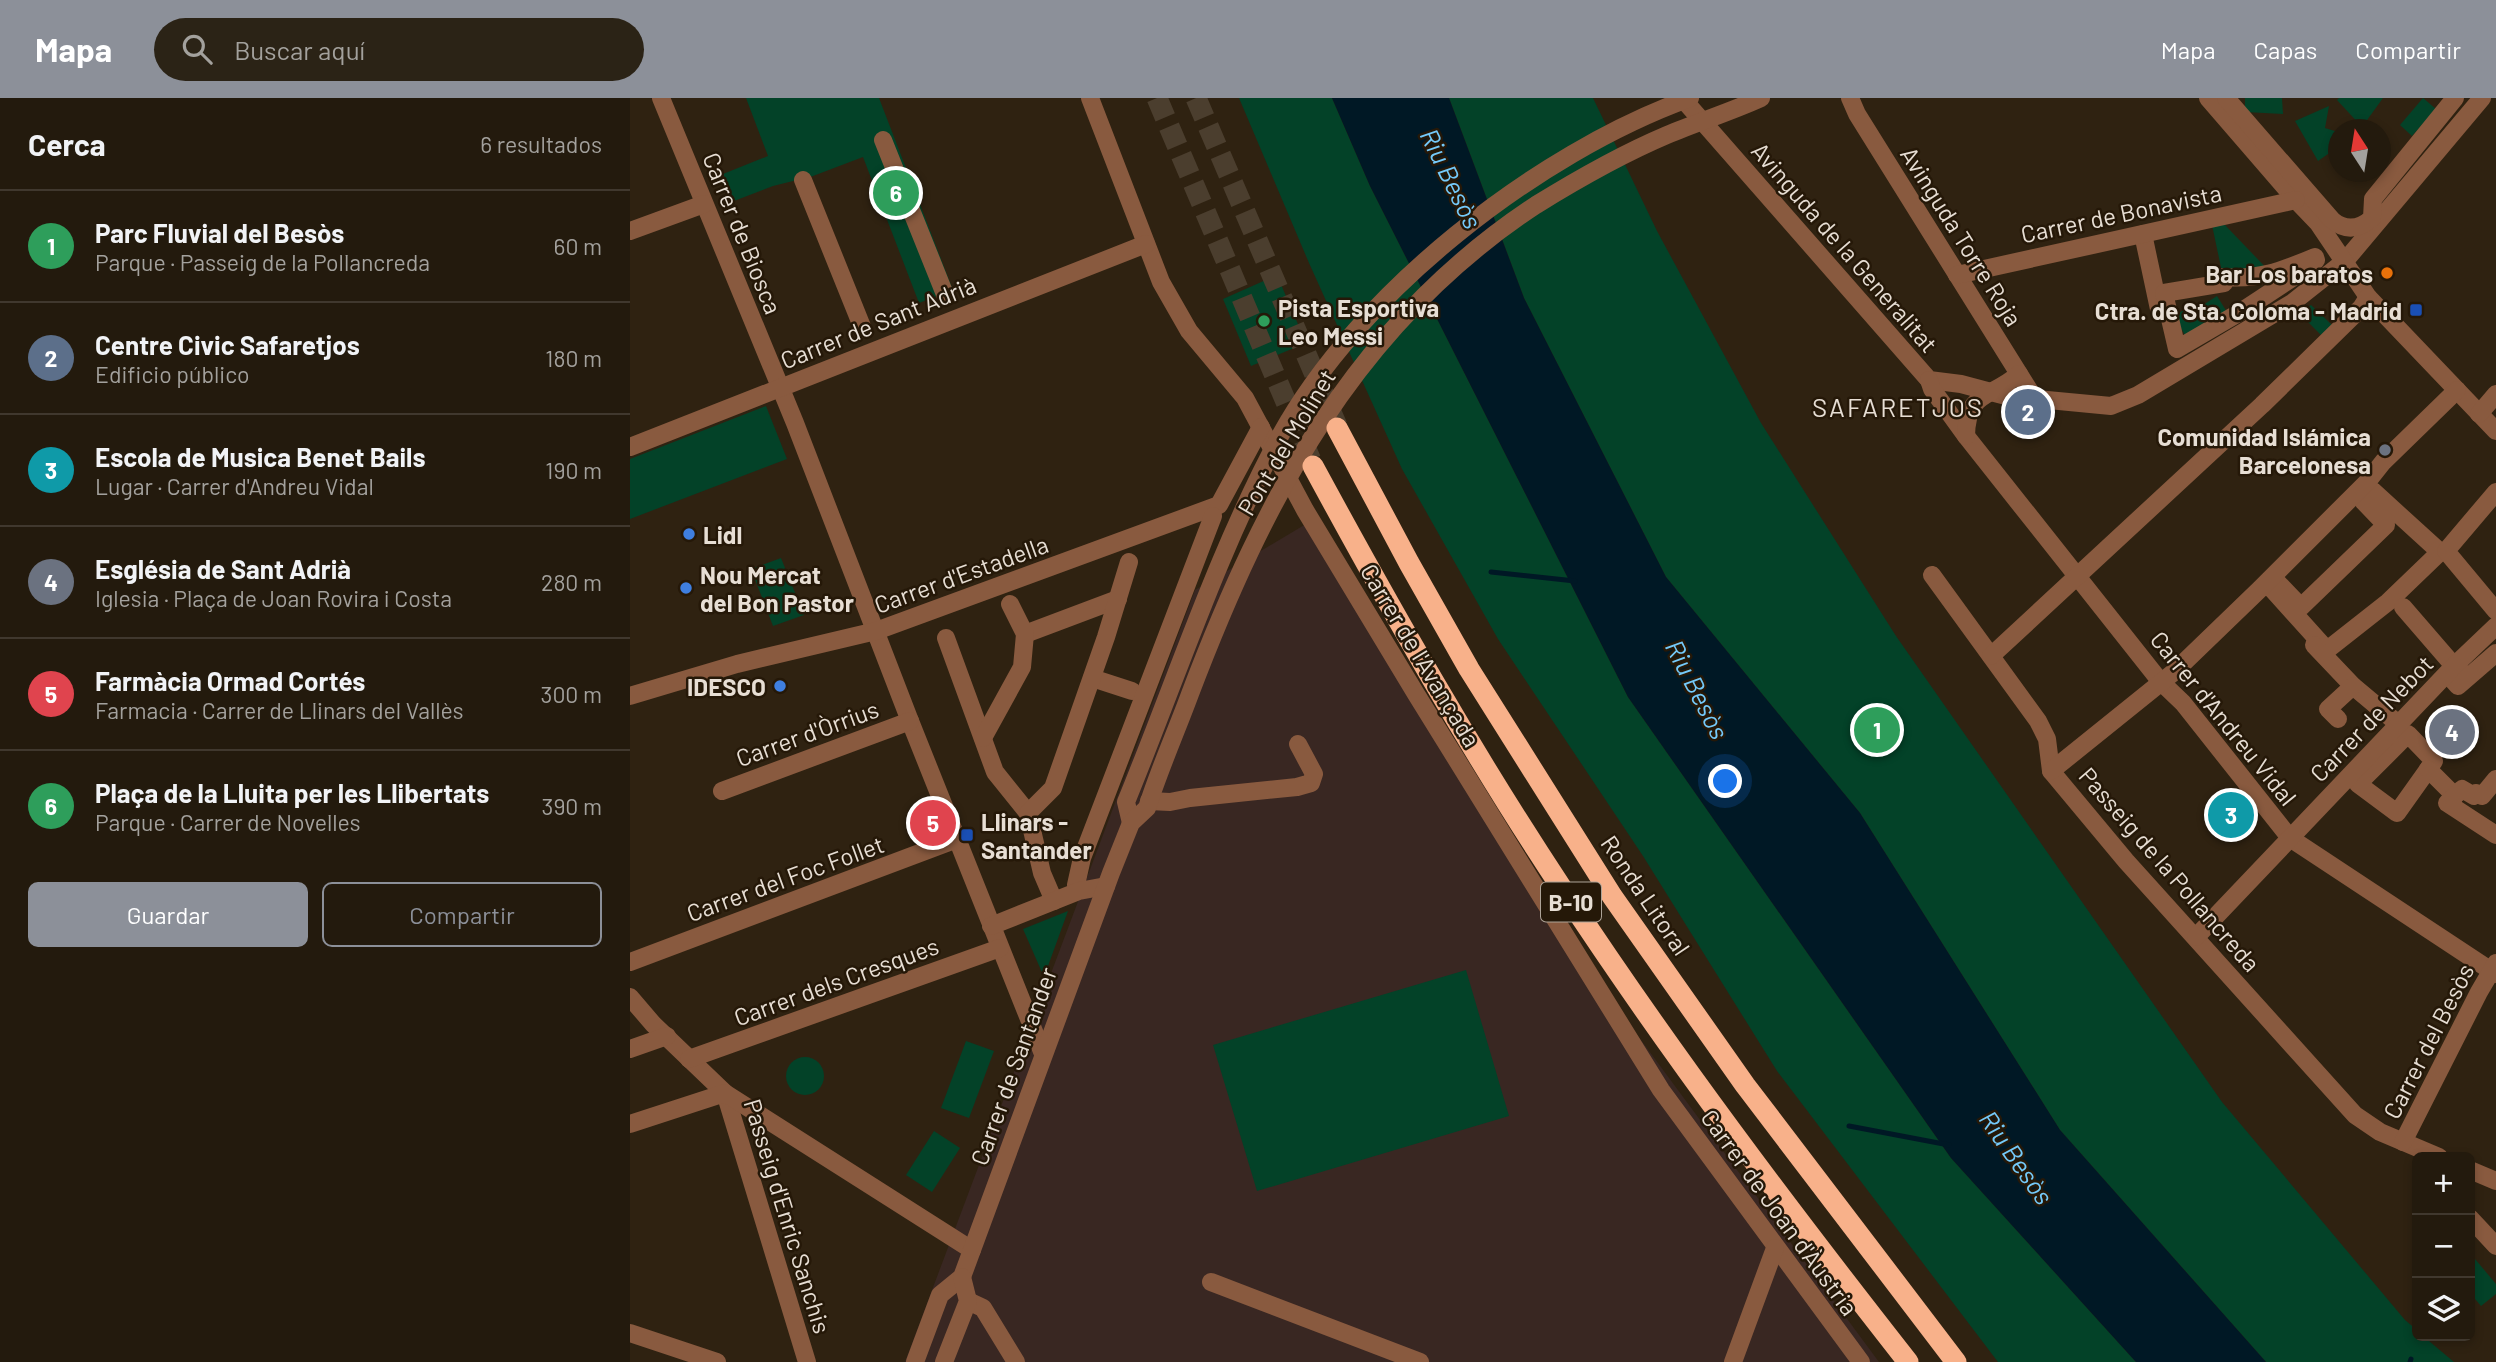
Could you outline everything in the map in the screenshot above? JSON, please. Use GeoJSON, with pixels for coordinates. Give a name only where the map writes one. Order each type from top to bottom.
{"type":"FeatureCollection","features":[{"type":"Feature","properties":{"kind":"highway","name":"Ronda Litoral"},"geometry":{"type":"LineString","coordinates":[[1337,428],[1469,669],[1612,896],[1745,1085],[1956,1362]]}},
{"type":"Feature","properties":{"kind":"highway","name":"B-10"},"geometry":{"type":"LineString","coordinates":[[1313,466],[1437,689],[1563,890],[1713,1104],[1829,1261],[1908,1362]]}},
{"type":"Feature","properties":{"kind":"street","name":"Carrer de Biosca"},"geometry":{"type":"LineString","coordinates":[[661,98],[795,423],[910,721],[1044,1054]]}},
{"type":"Feature","properties":{"kind":"street","name":"Carrer de l'Avançada"},"geometry":{"type":"LineString","coordinates":[[1090,98],[1161,282],[1189,331],[1245,398],[1305,510],[1346,579],[1661,1090]]}},
{"type":"Feature","properties":{"kind":"street","name":"Avinguda de la Generalitat"},"geometry":{"type":"LineString","coordinates":[[1682,98],[1929,380],[2034,398],[2112,406],[2138,396],[2292,303],[2345,261],[2482,98]]}},
{"type":"Feature","properties":{"kind":"street","name":"Pont del Molinet"},"geometry":{"type":"LineString","coordinates":[[1131,823],[1126,802],[1221,557],[1282,434],[1326,368],[1409,276],[1459,233],[1511,194],[1594,143],[1690,98]]}},
{"type":"Feature","properties":{"kind":"street","name":"Pont del Molinet"},"geometry":{"type":"LineString","coordinates":[[1108,879],[1131,823],[1147,808],[1213,635],[1255,540],[1288,478],[1334,403],[1374,349],[1420,299],[1450,272],[1535,206],[1594,170],[1666,135],[1755,101],[1774,98]]}},
{"type":"Feature","properties":{"kind":"street","name":"Avinguda Torre Roja"},"geometry":{"type":"LineString","coordinates":[[1850,98],[1857,114],[2034,398]]}},
{"type":"Feature","properties":{"kind":"street"},"geometry":{"type":"LineString","coordinates":[[2213,98],[2332,220],[2339,226],[2351,228],[2363,226],[2372,218],[2373,198],[2455,98]]}},
{"type":"Feature","properties":{"kind":"street"},"geometry":{"type":"LineString","coordinates":[[2213,98],[2318,223],[2368,297],[2496,431]]}},
{"type":"Feature","properties":{"kind":"street"},"geometry":{"type":"LineString","coordinates":[[883,140],[946,298]]}},
{"type":"Feature","properties":{"kind":"street"},"geometry":{"type":"LineString","coordinates":[[803,180],[863,329]]}},
{"type":"Feature","properties":{"kind":"street","name":"Carrer de Bonavista"},"geometry":{"type":"LineString","coordinates":[[1957,275],[2296,200]]}},
{"type":"Feature","properties":{"kind":"street"},"geometry":{"type":"LineString","coordinates":[[630,232],[704,204]]}},
{"type":"Feature","properties":{"kind":"street"},"geometry":{"type":"LineString","coordinates":[[2143,234],[2171,365]]}},
{"type":"Feature","properties":{"kind":"street","name":"Carrer de Sant Adrià"},"geometry":{"type":"LineString","coordinates":[[630,447],[1146,244]]}},
{"type":"Feature","properties":{"kind":"street"},"geometry":{"type":"LineString","coordinates":[[2315,257],[2316,260],[2242,311],[2177,349],[2164,293],[2224,283],[2223,277],[2259,278],[2273,275],[2315,257]]}},
{"type":"Feature","properties":{"kind":"street"},"geometry":{"type":"LineString","coordinates":[[1991,656],[2262,405],[2361,308],[2368,297]]}},
{"type":"Feature","properties":{"kind":"street"},"geometry":{"type":"LineString","coordinates":[[1966,436],[1967,415],[1976,402],[2019,374]]}},
{"type":"Feature","properties":{"kind":"street","name":"Carrer d'Andreu Vidal"},"geometry":{"type":"LineString","coordinates":[[1929,380],[1932,389],[1966,436],[2160,681],[2183,703],[2290,838],[2494,970]]}},
{"type":"Feature","properties":{"kind":"street"},"geometry":{"type":"LineString","coordinates":[[2051,771],[2174,671],[2266,589],[2383,462],[2457,390]]}},
{"type":"Feature","properties":{"kind":"street"},"geometry":{"type":"LineString","coordinates":[[2479,414],[2496,394]]}},
{"type":"Feature","properties":{"kind":"street","name":"Carrer d'Estadella"},"geometry":{"type":"LineString","coordinates":[[630,696],[737,664],[876,631],[1219,505],[1261,427]]}},
{"type":"Feature","properties":{"kind":"street"},"geometry":{"type":"LineString","coordinates":[[2373,491],[2440,552],[2388,602],[2327,650],[2266,589],[2278,583],[2301,607],[2386,525],[2363,501],[2373,491]]}},
{"type":"Feature","properties":{"kind":"street"},"geometry":{"type":"LineString","coordinates":[[2496,492],[2446,551],[2496,611]]}},
{"type":"Feature","properties":{"kind":"street"},"geometry":{"type":"LineString","coordinates":[[1076,885],[1082,858],[1213,516]]}},
{"type":"Feature","properties":{"kind":"street"},"geometry":{"type":"LineString","coordinates":[[1028,813],[1053,788],[1129,562]]}},
{"type":"Feature","properties":{"kind":"street","name":"Passeig de la Pollancreda"},"geometry":{"type":"LineString","coordinates":[[1932,575],[2038,721],[2047,739],[2051,771],[2126,861],[2355,1115],[2380,1132],[2403,1142],[2412,1152]]}},
{"type":"Feature","properties":{"kind":"street"},"geometry":{"type":"LineString","coordinates":[[2266,589],[2353,686],[2396,722]]}},
{"type":"Feature","properties":{"kind":"street"},"geometry":{"type":"LineString","coordinates":[[1025,634],[1118,599]]}},
{"type":"Feature","properties":{"kind":"street"},"geometry":{"type":"LineString","coordinates":[[983,738],[1022,667],[1025,634],[1010,604]]}},
{"type":"Feature","properties":{"kind":"street"},"geometry":{"type":"LineString","coordinates":[[2403,607],[2454,666]]}},
{"type":"Feature","properties":{"kind":"street","name":"Carrer de Nebot"},"geometry":{"type":"LineString","coordinates":[[2196,937],[2454,666],[2496,626]]}},
{"type":"Feature","properties":{"kind":"street"},"geometry":{"type":"LineString","coordinates":[[2496,636],[2486,639],[2450,677],[2459,686],[2496,653]]}},
{"type":"Feature","properties":{"kind":"street"},"geometry":{"type":"LineString","coordinates":[[946,638],[995,772],[1028,813],[1042,873],[1054,901]]}},
{"type":"Feature","properties":{"kind":"street"},"geometry":{"type":"LineString","coordinates":[[1092,678],[1132,691]]}},
{"type":"Feature","properties":{"kind":"street"},"geometry":{"type":"LineString","coordinates":[[2338,719],[2328,709],[2353,686]]}},
{"type":"Feature","properties":{"kind":"street","name":"Carrer d'Òrrius"},"geometry":{"type":"LineString","coordinates":[[722,792],[910,721]]}},
{"type":"Feature","properties":{"kind":"street"},"geometry":{"type":"LineString","coordinates":[[2408,734],[2434,761],[2428,769],[2397,813],[2358,785],[2408,734]]}},
{"type":"Feature","properties":{"kind":"street"},"geometry":{"type":"LineString","coordinates":[[1149,801],[1170,802],[1311,783],[1314,774],[1298,744]]}},
{"type":"Feature","properties":{"kind":"street"},"geometry":{"type":"LineString","coordinates":[[2428,769],[2455,796]]}},
{"type":"Feature","properties":{"kind":"street"},"geometry":{"type":"LineString","coordinates":[[2496,779],[2482,796],[2476,793],[2474,796],[2462,789],[2447,803],[2496,835]]}},
{"type":"Feature","properties":{"kind":"street","name":"Carrer del Foc Follet"},"geometry":{"type":"LineString","coordinates":[[630,962],[957,839]]}},
{"type":"Feature","properties":{"kind":"street"},"geometry":{"type":"LineString","coordinates":[[991,926],[1108,879]]}},
{"type":"Feature","properties":{"kind":"street","name":"Carrer de Santander"},"geometry":{"type":"LineString","coordinates":[[915,1362],[940,1295],[962,1277],[1108,879]]}},
{"type":"Feature","properties":{"kind":"street","name":"Carrer dels Cresques"},"geometry":{"type":"LineString","coordinates":[[689,1059],[1000,948]]}},
{"type":"Feature","properties":{"kind":"street","name":"Carrer del Besòs"},"geometry":{"type":"LineString","coordinates":[[2403,1142],[2494,970]]}},
{"type":"Feature","properties":{"kind":"street","name":"Passeig d'Enric Sanchis"},"geometry":{"type":"LineString","coordinates":[[630,997],[653,1024],[725,1093],[807,1362]]}},
{"type":"Feature","properties":{"kind":"street"},"geometry":{"type":"LineString","coordinates":[[630,1049],[667,1036]]}},
{"type":"Feature","properties":{"kind":"street","name":"Carrer de Joan d'Àustria"},"geometry":{"type":"LineString","coordinates":[[1661,1090],[1861,1362]]}},
{"type":"Feature","properties":{"kind":"street"},"geometry":{"type":"LineString","coordinates":[[630,1124],[725,1093],[972,1250]]}},
{"type":"Feature","properties":{"kind":"street"},"geometry":{"type":"LineString","coordinates":[[2403,1142],[2428,1152]]}},
{"type":"Feature","properties":{"kind":"street"},"geometry":{"type":"LineString","coordinates":[[2475,1172],[2496,1181]]}},
{"type":"Feature","properties":{"kind":"street"},"geometry":{"type":"LineString","coordinates":[[2475,1223],[2496,1246]]}},
{"type":"Feature","properties":{"kind":"street"},"geometry":{"type":"LineString","coordinates":[[1733,1362],[1775,1248]]}},
{"type":"Feature","properties":{"kind":"street"},"geometry":{"type":"LineString","coordinates":[[944,1362],[968,1301],[962,1277]]}},
{"type":"Feature","properties":{"kind":"street"},"geometry":{"type":"LineString","coordinates":[[1211,1282],[1385,1356],[1420,1362]]}},
{"type":"Feature","properties":{"kind":"street"},"geometry":{"type":"LineString","coordinates":[[968,1301],[982,1308],[1016,1362]]}},
{"type":"Feature","properties":{"kind":"street"},"geometry":{"type":"LineString","coordinates":[[630,1333],[717,1362]]}},
{"type":"Feature","properties":{"kind":"shaded area"},"geometry":{"type":"Polygon","coordinates":[[[1311,521],[1547,913],[1879,1362],[905,1362],[1195,590],[1311,521]]]}},
{"type":"Feature","properties":{"kind":"green space"},"geometry":{"type":"Polygon","coordinates":[[[746,98],[879,98],[953,290],[919,303],[863,157],[734,201],[723,174],[768,156],[746,98]]]}},
{"type":"Feature","properties":{"kind":"green space"},"geometry":{"type":"Polygon","coordinates":[[[1239,98],[1332,98],[1370,186],[1628,697],[1951,1158],[2136,1362],[1998,1362],[1777,1071],[1643,856],[1498,639],[1402,469],[1309,263],[1239,98]]]}},
{"type":"Feature","properties":{"kind":"green space"},"geometry":{"type":"Polygon","coordinates":[[[1449,98],[1593,98],[1657,231],[1761,423],[1896,636],[2222,1102],[2412,1326],[2412,1341],[2429,1341],[2454,1362],[2266,1362],[2060,1130],[1860,813],[1666,577],[1524,298],[1449,98]]]}},
{"type":"Feature","properties":{"kind":"green space"},"geometry":{"type":"Polygon","coordinates":[[[2245,98],[2282,98],[2283,114],[2245,112],[2245,98]]]}},
{"type":"Feature","properties":{"kind":"green space"},"geometry":{"type":"Polygon","coordinates":[[[2383,98],[2368,119],[2355,119],[2337,100],[2383,98]]]}},
{"type":"Feature","properties":{"kind":"green space"},"geometry":{"type":"Polygon","coordinates":[[[2423,98],[2436,109],[2412,136],[2400,125],[2423,98]]]}},
{"type":"Feature","properties":{"kind":"green space"},"geometry":{"type":"Polygon","coordinates":[[[2329,106],[2325,128],[2328,129],[2328,154],[2318,161],[2295,121],[2329,106]]]}},
{"type":"Feature","properties":{"kind":"green space"},"geometry":{"type":"Polygon","coordinates":[[[2224,224],[2273,275],[2223,277],[2212,225],[2224,224]]]}},
{"type":"Feature","properties":{"kind":"green space","name":"Pista Esportiva Leo Messi"},"geometry":{"type":"Polygon","coordinates":[[[1277,275],[1306,343],[1251,366],[1223,299],[1277,275]]]}},
{"type":"Feature","properties":{"kind":"green space"},"geometry":{"type":"Polygon","coordinates":[[[2217,296],[2227,312],[2186,337],[2174,316],[2192,305],[2195,310],[2217,296]]]}},
{"type":"Feature","properties":{"kind":"green space"},"geometry":{"type":"Polygon","coordinates":[[[2311,305],[2332,325],[2321,335],[2300,314],[2311,305]]]}},
{"type":"Feature","properties":{"kind":"green space"},"geometry":{"type":"Polygon","coordinates":[[[766,406],[787,459],[630,519],[630,459],[766,406]]]}},
{"type":"Feature","properties":{"kind":"green space"},"geometry":{"type":"Polygon","coordinates":[[[781,558],[804,615],[773,626],[751,569],[781,558]]]}},
{"type":"Feature","properties":{"kind":"green space"},"geometry":{"type":"Polygon","coordinates":[[[1068,911],[1044,977],[1023,929],[1068,911]]]}},
{"type":"Feature","properties":{"kind":"green space"},"geometry":{"type":"Polygon","coordinates":[[[1466,970],[1509,1116],[1257,1191],[1213,1045],[1466,970]]]}},
{"type":"Feature","properties":{"kind":"green space"},"geometry":{"type":"Polygon","coordinates":[[[966,1041],[994,1051],[969,1118],[941,1108],[966,1041]]]}},
{"type":"Feature","properties":{"kind":"green space"},"geometry":{"type":"Polygon","coordinates":[[[805,1057],[818,1063],[824,1076],[818,1089],[805,1095],[792,1089],[786,1076],[792,1063],[805,1057]]]}},
{"type":"Feature","properties":{"kind":"green space"},"geometry":{"type":"Polygon","coordinates":[[[934,1131],[960,1148],[932,1192],[906,1175],[934,1131]]]}},
{"type":"Feature","properties":{"kind":"green space"},"geometry":{"type":"Polygon","coordinates":[[[2475,1259],[2496,1284],[2496,1294],[2481,1306],[2475,1299],[2475,1259]]]}},
{"type":"Feature","properties":{"kind":"water","name":"Riu Besòs"},"geometry":{"type":"Polygon","coordinates":[[[1332,98],[1449,98],[1524,298],[1666,577],[1860,813],[2060,1130],[2266,1362],[2136,1362],[1951,1158],[1628,697],[1370,186],[1332,98]]]}},
{"type":"Feature","properties":{"kind":"waterway"},"geometry":{"type":"LineString","coordinates":[[1491,572],[1575,581]]}},
{"type":"Feature","properties":{"kind":"waterway"},"geometry":{"type":"LineString","coordinates":[[1849,1126],[1949,1145]]}},
{"type":"Feature","properties":{"kind":"tunnel"},"geometry":{"type":"LineString","coordinates":[[1157,98],[1312,463]]}},
{"type":"Feature","properties":{"kind":"tunnel"},"geometry":{"type":"LineString","coordinates":[[1196,98],[1337,426]]}},
{"type":"Feature","properties":{"kind":"place","name":"Plaça de la Lluita per les Llibertats"},"geometry":{"type":"Point","coordinates":[896,193]}},
{"type":"Feature","properties":{"kind":"place","name":"Bar Los baratos"},"geometry":{"type":"Point","coordinates":[2387,273]}},
{"type":"Feature","properties":{"kind":"place","name":"Ctra. de Sta. Coloma - Madrid"},"geometry":{"type":"Point","coordinates":[2416,310]}},
{"type":"Feature","properties":{"kind":"place","name":"Pista Esportiva Leo Messi"},"geometry":{"type":"Point","coordinates":[1264,321]}},
{"type":"Feature","properties":{"kind":"place","name":"Centre Civic Safaretjos"},"geometry":{"type":"Point","coordinates":[2028,412]}},
{"type":"Feature","properties":{"kind":"place","name":"Comunidad Islámica Barcelonesa"},"geometry":{"type":"Point","coordinates":[2385,450]}},
{"type":"Feature","properties":{"kind":"place","name":"Lidl"},"geometry":{"type":"Point","coordinates":[689,534]}},
{"type":"Feature","properties":{"kind":"place","name":"Nou Mercat del Bon Pastor"},"geometry":{"type":"Point","coordinates":[686,588]}},
{"type":"Feature","properties":{"kind":"place","name":"IDESCO"},"geometry":{"type":"Point","coordinates":[780,686]}},
{"type":"Feature","properties":{"kind":"place","name":"Parc Fluvial del Besòs"},"geometry":{"type":"Point","coordinates":[1877,730]}},
{"type":"Feature","properties":{"kind":"place","name":"Església de Sant Adrià"},"geometry":{"type":"Point","coordinates":[2452,732]}},
{"type":"Feature","properties":{"kind":"place","name":"Escola de Musica Benet Bails"},"geometry":{"type":"Point","coordinates":[2231,815]}},
{"type":"Feature","properties":{"kind":"place","name":"Farmàcia Ormad Cortés"},"geometry":{"type":"Point","coordinates":[933,823]}},
{"type":"Feature","properties":{"kind":"place","name":"Llinars - Santander"},"geometry":{"type":"Point","coordinates":[967,835]}},
{"type":"Feature","properties":{"kind":"district","name":"SAFARETJOS"},"geometry":{"type":"Point","coordinates":[1898,406]}}]}
